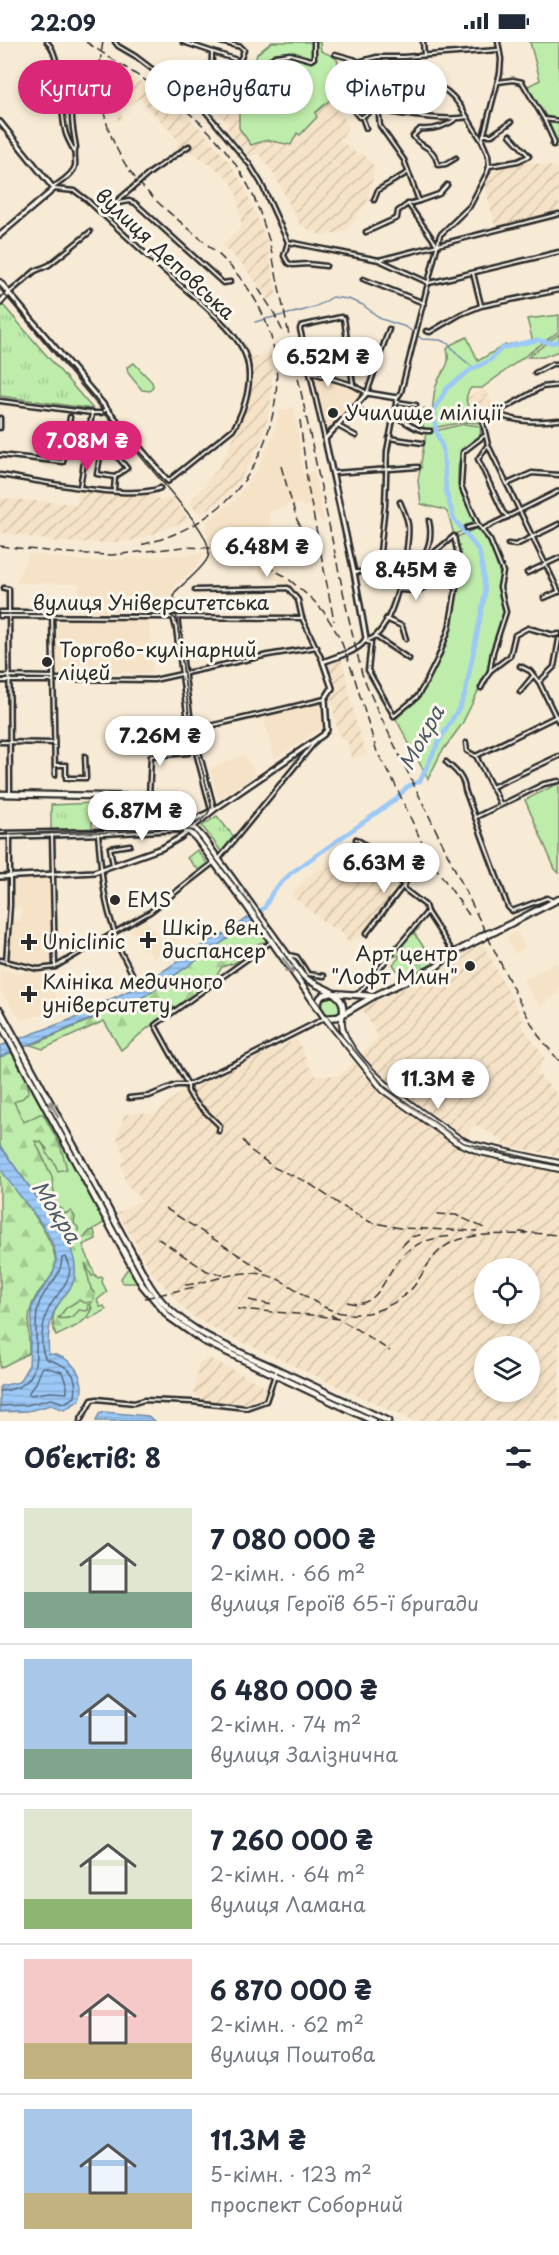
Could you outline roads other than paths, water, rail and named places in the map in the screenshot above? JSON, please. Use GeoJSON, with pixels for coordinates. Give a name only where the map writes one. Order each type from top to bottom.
{"type":"FeatureCollection","features":[{"type":"Feature","properties":{"kind":"main road"},"geometry":{"type":"LineString","coordinates":[[0,282],[9,293],[0,303]]}},
{"type":"Feature","properties":{"kind":"main road"},"geometry":{"type":"LineString","coordinates":[[0,794],[149,797],[191,826],[219,859],[317,1008],[383,1090],[456,1142],[559,1169]]}},
{"type":"Feature","properties":{"kind":"main road"},"geometry":{"type":"LineString","coordinates":[[160,805],[188,832],[249,903]]}},
{"type":"Feature","properties":{"kind":"main road"},"geometry":{"type":"LineString","coordinates":[[325,1018],[334,1019],[374,996],[436,968],[453,953],[556,901]]}},
{"type":"Feature","properties":{"kind":"main road"},"geometry":{"type":"LineString","coordinates":[[262,923],[307,980],[342,998],[344,1003],[340,1026],[344,1034],[358,1055],[387,1086],[469,1146],[559,1163]]}},
{"type":"Feature","properties":{"kind":"main road"},"geometry":{"type":"LineString","coordinates":[[317,1008],[323,995],[332,993],[374,996]]}},
{"type":"Feature","properties":{"kind":"main road"},"geometry":{"type":"LineString","coordinates":[[0,1010],[113,1218],[115,1229],[142,1285],[168,1317],[203,1341],[388,1421]]}},
{"type":"Feature","properties":{"kind":"main road"},"geometry":{"type":"LineString","coordinates":[[8,1024],[1,1026],[107,1221],[115,1229]]}},
{"type":"Feature","properties":{"kind":"main road"},"geometry":{"type":"LineString","coordinates":[[107,1221],[110,1222],[113,1218]]}},
{"type":"Feature","properties":{"kind":"main road"},"geometry":{"type":"LineString","coordinates":[[276,1372],[373,1421]]}},
{"type":"Feature","properties":{"kind":"street"},"geometry":{"type":"LineString","coordinates":[[47,42],[52,46],[58,62],[65,131],[74,152]]}},
{"type":"Feature","properties":{"kind":"street"},"geometry":{"type":"LineString","coordinates":[[115,42],[145,64]]}},
{"type":"Feature","properties":{"kind":"street"},"geometry":{"type":"LineString","coordinates":[[183,42],[232,60]]}},
{"type":"Feature","properties":{"kind":"street"},"geometry":{"type":"LineString","coordinates":[[221,42],[243,48],[240,60]]}},
{"type":"Feature","properties":{"kind":"street"},"geometry":{"type":"LineString","coordinates":[[270,60],[275,56],[290,54],[306,60],[314,58],[314,42]]}},
{"type":"Feature","properties":{"kind":"street"},"geometry":{"type":"LineString","coordinates":[[423,42],[424,55]]}},
{"type":"Feature","properties":{"kind":"street"},"geometry":{"type":"LineString","coordinates":[[482,141],[501,66],[498,42]]}},
{"type":"Feature","properties":{"kind":"street"},"geometry":{"type":"LineString","coordinates":[[364,60],[499,50]]}},
{"type":"Feature","properties":{"kind":"street"},"geometry":{"type":"LineString","coordinates":[[212,52],[212,60]]}},
{"type":"Feature","properties":{"kind":"street"},"geometry":{"type":"LineString","coordinates":[[335,54],[352,60]]}},
{"type":"Feature","properties":{"kind":"street"},"geometry":{"type":"LineString","coordinates":[[498,82],[513,80],[522,82],[544,119],[554,141],[553,145]]}},
{"type":"Feature","properties":{"kind":"street"},"geometry":{"type":"LineString","coordinates":[[378,571],[389,438],[437,245],[442,231],[470,206],[483,183],[489,166],[482,141],[452,95],[447,91]]}},
{"type":"Feature","properties":{"kind":"street"},"geometry":{"type":"LineString","coordinates":[[0,235],[74,169],[76,147],[71,114]]}},
{"type":"Feature","properties":{"kind":"street"},"geometry":{"type":"LineString","coordinates":[[208,114],[250,165],[261,183],[288,242],[284,256],[288,263],[293,266],[308,264],[326,266]]}},
{"type":"Feature","properties":{"kind":"street"},"geometry":{"type":"LineString","coordinates":[[356,114],[362,117],[366,128]]}},
{"type":"Feature","properties":{"kind":"street"},"geometry":{"type":"LineString","coordinates":[[362,117],[367,114]]}},
{"type":"Feature","properties":{"kind":"street"},"geometry":{"type":"LineString","coordinates":[[379,114],[380,126],[384,134],[404,160],[418,201]]}},
{"type":"Feature","properties":{"kind":"street"},"geometry":{"type":"LineString","coordinates":[[393,114],[456,119],[467,117]]}},
{"type":"Feature","properties":{"kind":"street"},"geometry":{"type":"LineString","coordinates":[[456,119],[449,126],[420,129],[413,136],[416,141],[430,148],[436,156],[438,165],[446,164],[456,158]]}},
{"type":"Feature","properties":{"kind":"street"},"geometry":{"type":"LineString","coordinates":[[544,119],[559,121]]}},
{"type":"Feature","properties":{"kind":"street"},"geometry":{"type":"LineString","coordinates":[[0,122],[54,188]]}},
{"type":"Feature","properties":{"kind":"street"},"geometry":{"type":"LineString","coordinates":[[483,135],[492,135],[511,122]]}},
{"type":"Feature","properties":{"kind":"street"},"geometry":{"type":"LineString","coordinates":[[489,166],[518,161],[529,156],[510,135]]}},
{"type":"Feature","properties":{"kind":"street"},"geometry":{"type":"LineString","coordinates":[[102,214],[151,172],[189,146]]}},
{"type":"Feature","properties":{"kind":"street"},"geometry":{"type":"LineString","coordinates":[[374,200],[378,190],[408,173]]}},
{"type":"Feature","properties":{"kind":"street"},"geometry":{"type":"LineString","coordinates":[[366,232],[397,218],[398,211],[408,204],[439,194],[447,185]]}},
{"type":"Feature","properties":{"kind":"street","name":"вулиця Деповська"},"geometry":{"type":"LineString","coordinates":[[54,188],[75,191],[102,214],[215,316],[241,346],[247,358],[250,376],[247,395],[234,428],[168,481]]}},
{"type":"Feature","properties":{"kind":"street"},"geometry":{"type":"LineString","coordinates":[[113,204],[129,201],[135,203],[223,283],[230,282]]}},
{"type":"Feature","properties":{"kind":"street"},"geometry":{"type":"LineString","coordinates":[[408,204],[437,245]]}},
{"type":"Feature","properties":{"kind":"street"},"geometry":{"type":"LineString","coordinates":[[379,260],[559,216]]}},
{"type":"Feature","properties":{"kind":"street"},"geometry":{"type":"LineString","coordinates":[[90,232],[49,265],[35,271],[9,293],[168,481]]}},
{"type":"Feature","properties":{"kind":"street"},"geometry":{"type":"LineString","coordinates":[[288,242],[379,260],[429,283],[559,252]]}},
{"type":"Feature","properties":{"kind":"street"},"geometry":{"type":"LineString","coordinates":[[473,273],[481,306]]}},
{"type":"Feature","properties":{"kind":"street"},"geometry":{"type":"LineString","coordinates":[[363,279],[424,303]]}},
{"type":"Feature","properties":{"kind":"street"},"geometry":{"type":"LineString","coordinates":[[426,331],[481,306],[559,290]]}},
{"type":"Feature","properties":{"kind":"street"},"geometry":{"type":"LineString","coordinates":[[353,385],[343,317],[302,326],[300,329],[334,473],[354,572],[366,635],[365,641]]}},
{"type":"Feature","properties":{"kind":"street"},"geometry":{"type":"LineString","coordinates":[[325,439],[367,393],[389,329]]}},
{"type":"Feature","properties":{"kind":"street"},"geometry":{"type":"LineString","coordinates":[[535,373],[552,364],[559,364]]}},
{"type":"Feature","properties":{"kind":"street"},"geometry":{"type":"LineString","coordinates":[[310,372],[353,385],[367,393],[417,405]]}},
{"type":"Feature","properties":{"kind":"street"},"geometry":{"type":"LineString","coordinates":[[544,598],[559,591],[488,445],[484,436],[483,423],[485,419],[541,387],[559,385]]}},
{"type":"Feature","properties":{"kind":"street"},"geometry":{"type":"LineString","coordinates":[[0,401],[101,413],[107,409]]}},
{"type":"Feature","properties":{"kind":"street"},"geometry":{"type":"LineString","coordinates":[[350,411],[394,417],[419,431],[430,431]]}},
{"type":"Feature","properties":{"kind":"street"},"geometry":{"type":"LineString","coordinates":[[80,487],[92,412]]}},
{"type":"Feature","properties":{"kind":"street"},"geometry":{"type":"LineString","coordinates":[[496,413],[509,419],[559,420]]}},
{"type":"Feature","properties":{"kind":"street"},"geometry":{"type":"LineString","coordinates":[[0,455],[63,462],[70,417]]}},
{"type":"Feature","properties":{"kind":"street"},"geometry":{"type":"LineString","coordinates":[[0,418],[0,428]]}},
{"type":"Feature","properties":{"kind":"street"},"geometry":{"type":"LineString","coordinates":[[90,425],[127,468],[115,477],[113,491]]}},
{"type":"Feature","properties":{"kind":"street"},"geometry":{"type":"LineString","coordinates":[[336,425],[356,436]]}},
{"type":"Feature","properties":{"kind":"street"},"geometry":{"type":"LineString","coordinates":[[481,688],[490,671],[493,652],[506,612],[500,587],[503,572],[483,529],[478,525],[460,481],[463,452],[484,436]]}},
{"type":"Feature","properties":{"kind":"street"},"geometry":{"type":"LineString","coordinates":[[67,438],[88,441]]}},
{"type":"Feature","properties":{"kind":"street"},"geometry":{"type":"LineString","coordinates":[[389,438],[422,443]]}},
{"type":"Feature","properties":{"kind":"street"},"geometry":{"type":"LineString","coordinates":[[104,440],[97,474],[115,477]]}},
{"type":"Feature","properties":{"kind":"street"},"geometry":{"type":"LineString","coordinates":[[488,445],[478,459],[503,513],[508,517]]}},
{"type":"Feature","properties":{"kind":"street"},"geometry":{"type":"LineString","coordinates":[[334,473],[418,467]]}},
{"type":"Feature","properties":{"kind":"street"},"geometry":{"type":"LineString","coordinates":[[507,484],[527,474],[558,475],[559,481]]}},
{"type":"Feature","properties":{"kind":"street"},"geometry":{"type":"LineString","coordinates":[[0,476],[113,491],[148,492],[160,488]]}},
{"type":"Feature","properties":{"kind":"street"},"geometry":{"type":"LineString","coordinates":[[483,529],[559,491]]}},
{"type":"Feature","properties":{"kind":"street"},"geometry":{"type":"LineString","coordinates":[[323,662],[357,648],[365,641],[376,637],[386,619],[399,590],[408,524],[400,502]]}},
{"type":"Feature","properties":{"kind":"street"},"geometry":{"type":"LineString","coordinates":[[418,566],[431,538],[429,521]]}},
{"type":"Feature","properties":{"kind":"street"},"geometry":{"type":"LineString","coordinates":[[508,544],[516,545],[559,524]]}},
{"type":"Feature","properties":{"kind":"street"},"geometry":{"type":"LineString","coordinates":[[467,528],[478,525]]}},
{"type":"Feature","properties":{"kind":"street"},"geometry":{"type":"LineString","coordinates":[[354,572],[402,571],[418,566],[454,536],[461,571],[449,629],[438,658],[417,697],[394,716],[368,670],[370,643],[365,641]]}},
{"type":"Feature","properties":{"kind":"street"},"geometry":{"type":"LineString","coordinates":[[526,573],[559,558]]}},
{"type":"Feature","properties":{"kind":"street"},"geometry":{"type":"LineString","coordinates":[[399,590],[418,591],[426,586]]}},
{"type":"Feature","properties":{"kind":"street"},"geometry":{"type":"LineString","coordinates":[[4,588],[9,589],[10,794]]}},
{"type":"Feature","properties":{"kind":"street"},"geometry":{"type":"LineString","coordinates":[[192,730],[325,699],[332,691],[323,662],[302,618],[298,600],[288,588],[195,590]]}},
{"type":"Feature","properties":{"kind":"street","name":"вулиця Університетська"},"geometry":{"type":"LineString","coordinates":[[0,614],[302,618]]}},
{"type":"Feature","properties":{"kind":"street"},"geometry":{"type":"LineString","coordinates":[[52,614],[55,775]]}},
{"type":"Feature","properties":{"kind":"street"},"geometry":{"type":"LineString","coordinates":[[172,617],[176,628],[192,730],[211,811]]}},
{"type":"Feature","properties":{"kind":"street"},"geometry":{"type":"LineString","coordinates":[[177,617],[183,675]]}},
{"type":"Feature","properties":{"kind":"street"},"geometry":{"type":"LineString","coordinates":[[386,619],[402,626],[406,639]]}},
{"type":"Feature","properties":{"kind":"street"},"geometry":{"type":"LineString","coordinates":[[490,671],[510,656],[514,637],[525,629],[559,634]]}},
{"type":"Feature","properties":{"kind":"street"},"geometry":{"type":"LineString","coordinates":[[376,637],[409,659]]}},
{"type":"Feature","properties":{"kind":"street"},"geometry":{"type":"LineString","coordinates":[[539,682],[555,667],[558,660],[559,639]]}},
{"type":"Feature","properties":{"kind":"street"},"geometry":{"type":"LineString","coordinates":[[57,679],[154,680],[268,655],[317,648]]}},
{"type":"Feature","properties":{"kind":"street"},"geometry":{"type":"LineString","coordinates":[[520,666],[530,671],[539,682],[559,723]]}},
{"type":"Feature","properties":{"kind":"street"},"geometry":{"type":"LineString","coordinates":[[0,676],[53,676]]}},
{"type":"Feature","properties":{"kind":"street"},"geometry":{"type":"LineString","coordinates":[[520,692],[533,676]]}},
{"type":"Feature","properties":{"kind":"street"},"geometry":{"type":"LineString","coordinates":[[0,681],[53,681]]}},
{"type":"Feature","properties":{"kind":"street"},"geometry":{"type":"LineString","coordinates":[[0,960],[38,969],[55,967],[150,912],[219,859],[327,730],[325,699]]}},
{"type":"Feature","properties":{"kind":"street"},"geometry":{"type":"LineString","coordinates":[[476,756],[557,716]]}},
{"type":"Feature","properties":{"kind":"street"},"geometry":{"type":"LineString","coordinates":[[0,742],[55,743]]}},
{"type":"Feature","properties":{"kind":"street"},"geometry":{"type":"LineString","coordinates":[[0,877],[101,870],[162,848],[188,832],[191,826],[211,811],[315,742]]}},
{"type":"Feature","properties":{"kind":"street"},"geometry":{"type":"LineString","coordinates":[[466,743],[467,751],[476,756],[501,805]]}},
{"type":"Feature","properties":{"kind":"street"},"geometry":{"type":"LineString","coordinates":[[149,797],[151,756],[188,753]]}},
{"type":"Feature","properties":{"kind":"street"},"geometry":{"type":"LineString","coordinates":[[55,765],[66,765],[66,778],[86,778],[86,756]]}},
{"type":"Feature","properties":{"kind":"street"},"geometry":{"type":"LineString","coordinates":[[492,787],[559,756]]}},
{"type":"Feature","properties":{"kind":"street"},"geometry":{"type":"LineString","coordinates":[[446,762],[458,772],[464,782],[508,907],[512,911],[547,898],[556,901]]}},
{"type":"Feature","properties":{"kind":"street"},"geometry":{"type":"LineString","coordinates":[[476,817],[544,784],[559,781]]}},
{"type":"Feature","properties":{"kind":"street"},"geometry":{"type":"LineString","coordinates":[[98,833],[191,826]]}},
{"type":"Feature","properties":{"kind":"street"},"geometry":{"type":"LineString","coordinates":[[0,835],[179,830],[188,832]]}},
{"type":"Feature","properties":{"kind":"street"},"geometry":{"type":"LineString","coordinates":[[98,833],[101,870],[113,934],[135,981]]}},
{"type":"Feature","properties":{"kind":"street"},"geometry":{"type":"LineString","coordinates":[[52,834],[55,967]]}},
{"type":"Feature","properties":{"kind":"street"},"geometry":{"type":"LineString","coordinates":[[6,962],[10,905],[10,835]]}},
{"type":"Feature","properties":{"kind":"street"},"geometry":{"type":"LineString","coordinates":[[356,839],[411,873]]}},
{"type":"Feature","properties":{"kind":"street"},"geometry":{"type":"LineString","coordinates":[[113,865],[110,848],[130,845]]}},
{"type":"Feature","properties":{"kind":"street"},"geometry":{"type":"LineString","coordinates":[[366,934],[404,885],[417,863]]}},
{"type":"Feature","properties":{"kind":"street"},"geometry":{"type":"LineString","coordinates":[[389,873],[404,885],[404,889],[426,905],[427,912],[451,949]]}},
{"type":"Feature","properties":{"kind":"street"},"geometry":{"type":"LineString","coordinates":[[356,996],[427,912]]}},
{"type":"Feature","properties":{"kind":"street"},"geometry":{"type":"LineString","coordinates":[[219,1131],[220,1126],[189,1095],[188,1085],[155,1025],[272,941]]}},
{"type":"Feature","properties":{"kind":"street"},"geometry":{"type":"LineString","coordinates":[[290,956],[297,957],[308,974],[324,976]]}},
{"type":"Feature","properties":{"kind":"street"},"geometry":{"type":"LineString","coordinates":[[129,1098],[149,1096],[176,1085],[188,1085],[325,1018]]}},
{"type":"Feature","properties":{"kind":"street"},"geometry":{"type":"LineString","coordinates":[[80,1421],[92,1400],[97,1399],[134,1403],[144,1400],[182,1401],[246,1408],[266,1401],[276,1372]]}},
{"type":"Feature","properties":{"kind":"water"},"geometry":{"type":"Polygon","coordinates":[[[250,916],[253,921],[143,997],[0,1057],[0,1046],[80,1016],[128,991],[150,983],[157,975],[209,941],[227,933],[250,916]]]}},
{"type":"Feature","properties":{"kind":"water"},"geometry":{"type":"Polygon","coordinates":[[[0,1146],[64,1235],[74,1262],[73,1282],[54,1312],[48,1338],[49,1354],[65,1359],[80,1376],[82,1392],[80,1400],[64,1410],[51,1405],[28,1411],[0,1412],[0,1386],[19,1382],[29,1365],[32,1307],[53,1273],[56,1256],[45,1230],[1,1169],[0,1146]]]}},
{"type":"Feature","properties":{"kind":"water"},"geometry":{"type":"Polygon","coordinates":[[[104,1412],[148,1416],[155,1421],[96,1421],[99,1414],[104,1412]]]}},
{"type":"Feature","properties":{"kind":"waterway"},"geometry":{"type":"LineString","coordinates":[[255,322],[305,310],[332,297],[348,299],[363,305],[381,319],[406,327],[422,339],[440,340],[449,344],[474,368]]}},
{"type":"Feature","properties":{"kind":"waterway","name":"Мокра"},"geometry":{"type":"LineString","coordinates":[[254,916],[265,907],[273,891],[291,873],[395,800],[407,787],[420,781],[438,743],[459,708],[465,694],[485,594],[479,551],[454,519],[446,491],[443,449],[436,431],[434,410],[447,388],[469,371],[490,360],[502,348],[537,340],[552,343],[559,341]]}},
{"type":"Feature","properties":{"kind":"tram line"},"geometry":{"type":"LineString","coordinates":[[0,289],[184,509],[207,542],[209,550],[206,561],[174,595],[190,722],[211,804],[208,813],[201,820],[183,829]]}},
{"type":"Feature","properties":{"kind":"tram line"},"geometry":{"type":"LineString","coordinates":[[0,614],[168,614],[176,619]]}},
{"type":"Feature","properties":{"kind":"tram line"},"geometry":{"type":"LineString","coordinates":[[0,834],[178,828],[194,831],[249,903],[337,1030],[385,1087],[464,1143],[559,1165]]}},
{"type":"Feature","properties":{"kind":"railway"},"geometry":{"type":"LineString","coordinates":[[86,42],[153,86],[195,118],[230,157],[252,194],[269,240],[362,674],[520,1003],[538,1035],[559,1061]]}},
{"type":"Feature","properties":{"kind":"railway"},"geometry":{"type":"LineString","coordinates":[[103,42],[100,61],[102,100],[106,119],[120,155],[142,186],[217,253],[238,275],[254,298],[266,323],[274,348],[277,375],[275,403],[268,431],[257,459],[236,490],[223,504],[193,525],[140,545]]}},
{"type":"Feature","properties":{"kind":"railway"},"geometry":{"type":"LineString","coordinates":[[258,288],[283,332]]}},
{"type":"Feature","properties":{"kind":"railway"},"geometry":{"type":"LineString","coordinates":[[300,420],[308,487],[334,621]]}},
{"type":"Feature","properties":{"kind":"railway"},"geometry":{"type":"LineString","coordinates":[[281,466],[297,520],[317,554]]}},
{"type":"Feature","properties":{"kind":"railway"},"geometry":{"type":"LineString","coordinates":[[0,546],[111,555],[183,547],[214,548],[254,560],[285,576],[324,612],[340,638],[377,752],[393,780],[429,858],[469,915]]}},
{"type":"Feature","properties":{"kind":"railway"},"geometry":{"type":"LineString","coordinates":[[243,1140],[250,1150],[275,1168],[307,1182],[370,1222],[400,1228],[477,1231]]}},
{"type":"Feature","properties":{"kind":"railway"},"geometry":{"type":"LineString","coordinates":[[165,1208],[267,1273]]}},
{"type":"Feature","properties":{"kind":"railway"},"geometry":{"type":"LineString","coordinates":[[437,1214],[456,1215],[484,1228]]}},
{"type":"Feature","properties":{"kind":"railway"},"geometry":{"type":"LineString","coordinates":[[519,1232],[559,1235]]}},
{"type":"Feature","properties":{"kind":"railway"},"geometry":{"type":"LineString","coordinates":[[402,1246],[411,1237],[424,1234]]}},
{"type":"Feature","properties":{"kind":"railway"},"geometry":{"type":"LineString","coordinates":[[185,1285],[243,1273],[262,1274],[290,1285],[325,1308],[354,1314],[372,1312],[405,1295],[414,1286],[433,1257],[449,1244],[477,1236],[526,1234]]}},
{"type":"Feature","properties":{"kind":"railway"},"geometry":{"type":"LineString","coordinates":[[347,1302],[358,1304],[374,1297],[402,1256],[413,1247],[432,1239],[453,1236]]}},
{"type":"Feature","properties":{"kind":"railway"},"geometry":{"type":"LineString","coordinates":[[157,1238],[207,1271],[226,1275]]}},
{"type":"Feature","properties":{"kind":"railway"},"geometry":{"type":"LineString","coordinates":[[145,1298],[194,1287]]}},
{"type":"Feature","properties":{"kind":"railway"},"geometry":{"type":"LineString","coordinates":[[249,1300],[272,1305]]}},
{"type":"Feature","properties":{"kind":"railway"},"geometry":{"type":"LineString","coordinates":[[237,1309],[338,1319]]}},
{"type":"Feature","properties":{"kind":"railway"},"geometry":{"type":"LineString","coordinates":[[331,1315],[390,1351]]}},
{"type":"Feature","properties":{"kind":"place","name":"Училище міліції"},"geometry":{"type":"Point","coordinates":[333,413]}},
{"type":"Feature","properties":{"kind":"place","name":"Торгово-кулінарний ліцей"},"geometry":{"type":"Point","coordinates":[47,662]}},
{"type":"Feature","properties":{"kind":"place","name":"EMS"},"geometry":{"type":"Point","coordinates":[115,900]}},
{"type":"Feature","properties":{"kind":"place","name":"Шкір. вен. диспансер"},"geometry":{"type":"Point","coordinates":[148,940]}},
{"type":"Feature","properties":{"kind":"place","name":"Uniclinic"},"geometry":{"type":"Point","coordinates":[29,942]}},
{"type":"Feature","properties":{"kind":"place","name":"Арт центр \"Лофт Млин\""},"geometry":{"type":"Point","coordinates":[470,966]}},
{"type":"Feature","properties":{"kind":"place","name":"Клініка медичного університету"},"geometry":{"type":"Point","coordinates":[29,994]}}]}
